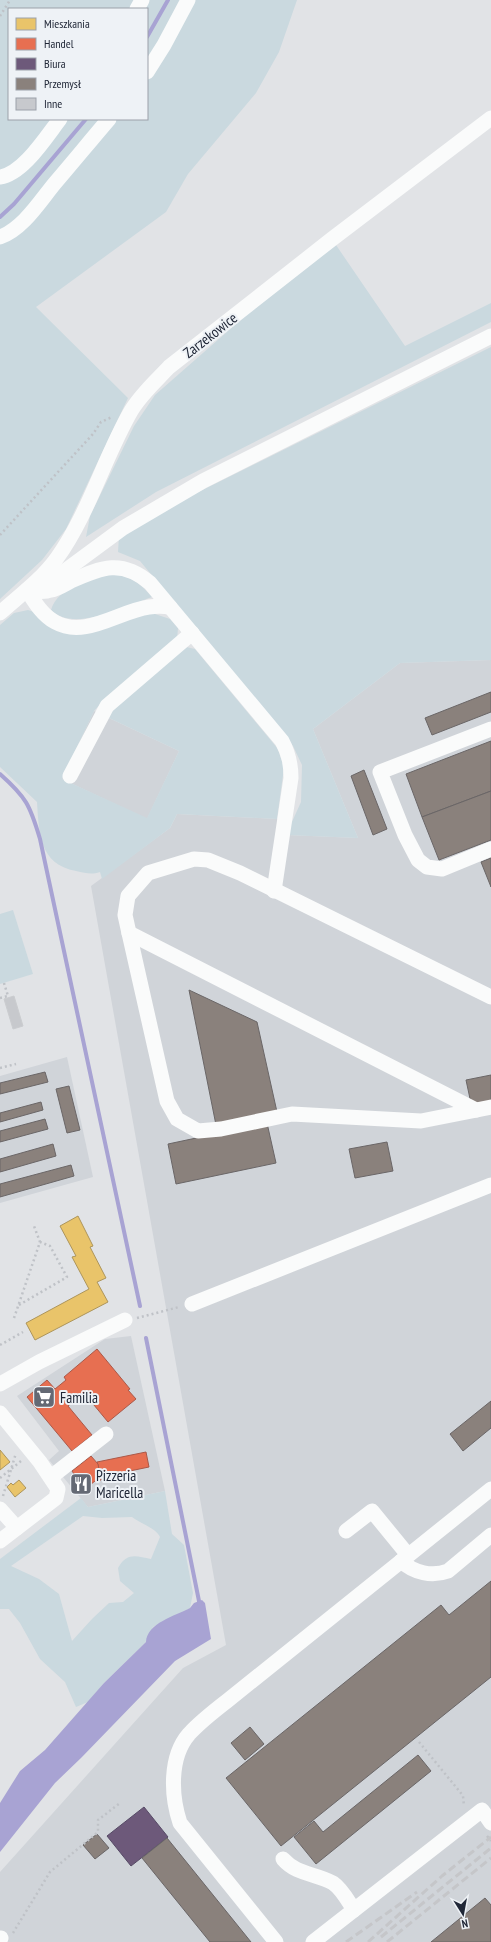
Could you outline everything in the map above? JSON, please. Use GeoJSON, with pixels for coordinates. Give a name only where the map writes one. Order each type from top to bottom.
{"type":"FeatureCollection","features":[{"type":"Feature","properties":{"kind":"street"},"geometry":{"type":"LineString","coordinates":[[148,70],[174,28],[188,0]]}},
{"type":"Feature","properties":{"kind":"street","name":"Zarzekowice"},"geometry":{"type":"LineString","coordinates":[[0,613],[27,590],[56,558],[80,517],[132,410],[169,367],[332,239],[491,118]]}},
{"type":"Feature","properties":{"kind":"street"},"geometry":{"type":"LineString","coordinates":[[0,177],[7,176],[24,163],[59,120]]}},
{"type":"Feature","properties":{"kind":"street"},"geometry":{"type":"LineString","coordinates":[[0,237],[17,226],[31,211],[108,120]]}},
{"type":"Feature","properties":{"kind":"street"},"geometry":{"type":"LineString","coordinates":[[27,590],[44,578],[58,576],[123,528],[203,481],[491,336]]}},
{"type":"Feature","properties":{"kind":"street"},"geometry":{"type":"LineString","coordinates":[[27,590],[44,592],[52,590],[94,570],[112,567],[127,569],[138,573],[150,583],[282,741],[288,753],[291,764],[291,778],[274,891]]}},
{"type":"Feature","properties":{"kind":"street"},"geometry":{"type":"LineString","coordinates":[[27,590],[40,610],[55,622],[71,626],[84,626],[148,607],[170,607]]}},
{"type":"Feature","properties":{"kind":"street"},"geometry":{"type":"LineString","coordinates":[[70,776],[107,706],[192,633]]}},
{"type":"Feature","properties":{"kind":"street"},"geometry":{"type":"LineString","coordinates":[[491,729],[380,772],[404,835],[418,860],[427,867],[442,869],[491,849]]}},
{"type":"Feature","properties":{"kind":"street"},"geometry":{"type":"LineString","coordinates":[[491,997],[240,873],[208,860],[194,859],[148,873],[128,896],[125,915],[128,933],[167,1101],[177,1119],[198,1131],[221,1130],[292,1114],[421,1121],[491,1107]]}},
{"type":"Feature","properties":{"kind":"street"},"geometry":{"type":"LineString","coordinates":[[128,933],[476,1110]]}},
{"type":"Feature","properties":{"kind":"street"},"geometry":{"type":"LineString","coordinates":[[192,1304],[491,1185]]}},
{"type":"Feature","properties":{"kind":"street"},"geometry":{"type":"LineString","coordinates":[[0,1384],[39,1362],[125,1320]]}},
{"type":"Feature","properties":{"kind":"street"},"geometry":{"type":"LineString","coordinates":[[0,1413],[58,1489],[56,1498],[0,1541]]}},
{"type":"Feature","properties":{"kind":"street"},"geometry":{"type":"LineString","coordinates":[[53,1481],[106,1434]]}},
{"type":"Feature","properties":{"kind":"street"},"geometry":{"type":"LineString","coordinates":[[276,1942],[180,1823],[174,1806],[173,1787],[179,1749],[189,1734],[227,1701],[491,1489]]}},
{"type":"Feature","properties":{"kind":"street"},"geometry":{"type":"LineString","coordinates":[[1,1505],[17,1528]]}},
{"type":"Feature","properties":{"kind":"street"},"geometry":{"type":"LineString","coordinates":[[346,1531],[372,1512],[404,1558],[408,1567],[430,1574],[440,1574],[448,1571],[491,1535]]}},
{"type":"Feature","properties":{"kind":"street"},"geometry":{"type":"LineString","coordinates":[[313,1942],[482,1810],[491,1823]]}},
{"type":"Feature","properties":{"kind":"street"},"geometry":{"type":"LineString","coordinates":[[283,1859],[295,1870],[334,1884],[340,1889],[354,1910]]}},
{"type":"Feature","properties":{"kind":"path"},"geometry":{"type":"LineString","coordinates":[[0,16],[10,0]]}},
{"type":"Feature","properties":{"kind":"path"},"geometry":{"type":"LineString","coordinates":[[0,535],[93,434],[102,422],[132,410]]}},
{"type":"Feature","properties":{"kind":"path"},"geometry":{"type":"LineString","coordinates":[[0,998],[8,996],[4,983]]}},
{"type":"Feature","properties":{"kind":"path"},"geometry":{"type":"LineString","coordinates":[[0,1068],[16,1064]]}},
{"type":"Feature","properties":{"kind":"path"},"geometry":{"type":"LineString","coordinates":[[14,1318],[40,1242],[34,1226]]}},
{"type":"Feature","properties":{"kind":"path"},"geometry":{"type":"LineString","coordinates":[[19,1305],[67,1277],[50,1246],[40,1242]]}},
{"type":"Feature","properties":{"kind":"path"},"geometry":{"type":"LineString","coordinates":[[125,1320],[192,1304]]}},
{"type":"Feature","properties":{"kind":"path"},"geometry":{"type":"LineString","coordinates":[[0,1346],[23,1332]]}},
{"type":"Feature","properties":{"kind":"path"},"geometry":{"type":"LineString","coordinates":[[1,1505],[17,1447]]}},
{"type":"Feature","properties":{"kind":"path"},"geometry":{"type":"LineString","coordinates":[[0,1478],[26,1458]]}},
{"type":"Feature","properties":{"kind":"path"},"geometry":{"type":"LineString","coordinates":[[419,1742],[460,1792],[464,1800],[464,1806]]}},
{"type":"Feature","properties":{"kind":"path"},"geometry":{"type":"LineString","coordinates":[[4,1937],[50,1872],[98,1832],[98,1820],[120,1803]]}},
{"type":"Feature","properties":{"kind":"shaded area"},"geometry":{"type":"Polygon","coordinates":[[[0,0],[138,0],[133,8],[8,8],[8,120],[148,120],[148,8],[143,8],[147,0],[297,0],[279,52],[256,93],[188,174],[166,212],[36,307],[128,398],[66,529],[42,560],[0,599],[0,0]]]}},
{"type":"Feature","properties":{"kind":"shaded area"},"geometry":{"type":"Polygon","coordinates":[[[336,245],[405,346],[491,303],[491,322],[156,492],[86,537],[90,516],[134,426],[155,395],[244,317],[336,245]]]}},
{"type":"Feature","properties":{"kind":"shaded area"},"geometry":{"type":"Polygon","coordinates":[[[491,347],[491,660],[400,663],[313,729],[358,838],[286,835],[301,802],[302,765],[293,746],[140,561],[118,552],[119,536],[164,509],[491,347]]]}},
{"type":"Feature","properties":{"kind":"shaded area"},"geometry":{"type":"Polygon","coordinates":[[[109,574],[123,576],[134,580],[152,597],[100,616],[86,618],[73,619],[61,616],[51,610],[60,595],[75,585],[92,578],[109,574]]]}},
{"type":"Feature","properties":{"kind":"shaded area"},"geometry":{"type":"Polygon","coordinates":[[[28,610],[34,612],[46,624],[152,613],[170,619],[178,628],[177,640],[104,700],[94,711],[62,779],[147,818],[179,751],[109,718],[114,704],[186,647],[195,649],[278,749],[284,768],[277,819],[177,814],[170,828],[102,879],[100,872],[91,874],[76,871],[55,862],[43,846],[40,836],[37,802],[0,767],[0,625],[14,613],[28,610]]]}},
{"type":"Feature","properties":{"kind":"shaded area"},"geometry":{"type":"Polygon","coordinates":[[[491,660],[491,1942],[0,1942],[0,1872],[183,1668],[226,1645],[91,886],[170,828],[177,814],[277,819],[287,835],[358,838],[313,729],[400,663],[491,660]]]}},
{"type":"Feature","properties":{"kind":"shaded area"},"geometry":{"type":"Polygon","coordinates":[[[94,711],[179,751],[147,819],[62,779],[94,711]]]}},
{"type":"Feature","properties":{"kind":"shaded area"},"geometry":{"type":"Polygon","coordinates":[[[13,910],[33,974],[0,984],[0,914],[13,910]]]}},
{"type":"Feature","properties":{"kind":"shaded area"},"geometry":{"type":"Polygon","coordinates":[[[67,1057],[93,1177],[0,1203],[0,1076],[67,1057]]]}},
{"type":"Feature","properties":{"kind":"shaded area"},"geometry":{"type":"Polygon","coordinates":[[[131,1336],[165,1491],[88,1507],[49,1460],[59,1451],[17,1396],[105,1339],[131,1336]]]}},
{"type":"Feature","properties":{"kind":"shaded area"},"geometry":{"type":"Polygon","coordinates":[[[165,1491],[172,1534],[184,1545],[193,1593],[190,1608],[153,1627],[146,1642],[104,1683],[88,1702],[76,1707],[65,1682],[40,1659],[20,1623],[9,1609],[0,1609],[0,1559],[81,1498],[88,1507],[165,1491]],[[83,1516],[11,1566],[39,1579],[59,1594],[72,1641],[109,1603],[123,1602],[134,1593],[120,1581],[118,1568],[128,1557],[136,1556],[151,1559],[160,1537],[155,1531],[132,1517],[102,1518],[83,1516]]]}},
{"type":"Feature","properties":{"kind":"shaded area"},"geometry":{"type":"Polygon","coordinates":[[[202,1600],[205,1603],[211,1639],[175,1661],[55,1783],[0,1852],[0,1803],[20,1771],[45,1750],[104,1683],[146,1642],[148,1635],[156,1625],[190,1608],[194,1603],[202,1600]]]}},
{"type":"Feature","properties":{"kind":"building: Mieszkania"},"geometry":{"type":"Polygon","coordinates":[[[78,1216],[93,1246],[90,1247],[106,1278],[97,1282],[108,1302],[35,1340],[26,1323],[89,1289],[72,1257],[76,1256],[60,1226],[78,1216]]]}},
{"type":"Feature","properties":{"kind":"building: Mieszkania"},"geometry":{"type":"Polygon","coordinates":[[[0,1450],[10,1462],[0,1470],[0,1450]]]}},
{"type":"Feature","properties":{"kind":"building: Mieszkania"},"geometry":{"type":"Polygon","coordinates":[[[19,1480],[26,1488],[15,1497],[7,1487],[11,1483],[13,1485],[19,1480]]]}},
{"type":"Feature","properties":{"kind":"building: Handel"},"geometry":{"type":"Polygon","coordinates":[[[97,1349],[130,1389],[128,1390],[136,1399],[108,1422],[84,1393],[68,1406],[92,1435],[72,1451],[27,1397],[47,1380],[55,1389],[66,1380],[64,1377],[97,1349]]]}},
{"type":"Feature","properties":{"kind":"building: Handel"},"geometry":{"type":"Polygon","coordinates":[[[146,1452],[149,1467],[101,1477],[97,1462],[146,1452]]]}},
{"type":"Feature","properties":{"kind":"building: Handel"},"geometry":{"type":"Polygon","coordinates":[[[91,1456],[98,1464],[101,1480],[95,1481],[81,1492],[75,1485],[77,1482],[71,1477],[74,1474],[72,1471],[91,1456]]]}},
{"type":"Feature","properties":{"kind":"building: Biura"},"geometry":{"type":"Polygon","coordinates":[[[144,1807],[168,1837],[131,1866],[107,1836],[144,1807]]]}},
{"type":"Feature","properties":{"kind":"building: Przemysł"},"geometry":{"type":"Polygon","coordinates":[[[491,692],[491,712],[432,735],[425,718],[491,692]]]}},
{"type":"Feature","properties":{"kind":"building: Przemysł"},"geometry":{"type":"Polygon","coordinates":[[[491,741],[491,791],[422,817],[406,774],[491,741]]]}},
{"type":"Feature","properties":{"kind":"building: Przemysł"},"geometry":{"type":"Polygon","coordinates":[[[364,770],[387,829],[373,835],[351,776],[364,770]]]}},
{"type":"Feature","properties":{"kind":"building: Przemysł"},"geometry":{"type":"Polygon","coordinates":[[[491,791],[491,840],[439,860],[422,817],[491,791]]]}},
{"type":"Feature","properties":{"kind":"building: Przemysł"},"geometry":{"type":"Polygon","coordinates":[[[491,858],[491,887],[481,862],[491,858]]]}},
{"type":"Feature","properties":{"kind":"building: Przemysł"},"geometry":{"type":"Polygon","coordinates":[[[189,990],[257,1022],[277,1112],[216,1125],[189,990]]]}},
{"type":"Feature","properties":{"kind":"building: Przemysł"},"geometry":{"type":"Polygon","coordinates":[[[45,1072],[48,1082],[0,1094],[0,1083],[45,1072]]]}},
{"type":"Feature","properties":{"kind":"building: Przemysł"},"geometry":{"type":"Polygon","coordinates":[[[491,1075],[491,1104],[472,1108],[466,1080],[491,1075]]]}},
{"type":"Feature","properties":{"kind":"building: Przemysł"},"geometry":{"type":"Polygon","coordinates":[[[69,1086],[80,1130],[67,1133],[56,1089],[69,1086]]]}},
{"type":"Feature","properties":{"kind":"building: Przemysł"},"geometry":{"type":"Polygon","coordinates":[[[41,1102],[43,1110],[0,1122],[0,1113],[41,1102]]]}},
{"type":"Feature","properties":{"kind":"building: Przemysł"},"geometry":{"type":"Polygon","coordinates":[[[45,1119],[48,1129],[0,1142],[0,1131],[45,1119]]]}},
{"type":"Feature","properties":{"kind":"building: Przemysł"},"geometry":{"type":"Polygon","coordinates":[[[267,1123],[276,1163],[176,1184],[168,1144],[267,1123]]]}},
{"type":"Feature","properties":{"kind":"building: Przemysł"},"geometry":{"type":"Polygon","coordinates":[[[387,1142],[393,1171],[355,1178],[349,1149],[387,1142]]]}},
{"type":"Feature","properties":{"kind":"building: Przemysł"},"geometry":{"type":"Polygon","coordinates":[[[53,1144],[56,1156],[0,1172],[0,1159],[53,1144]]]}},
{"type":"Feature","properties":{"kind":"building: Przemysł"},"geometry":{"type":"Polygon","coordinates":[[[71,1165],[74,1176],[0,1197],[0,1184],[71,1165]]]}},
{"type":"Feature","properties":{"kind":"building: Przemysł"},"geometry":{"type":"Polygon","coordinates":[[[491,1401],[491,1428],[463,1451],[450,1434],[491,1401]]]}},
{"type":"Feature","properties":{"kind":"building: Przemysł"},"geometry":{"type":"Polygon","coordinates":[[[491,1581],[491,1677],[281,1846],[226,1778],[441,1605],[449,1615],[491,1581]]]}},
{"type":"Feature","properties":{"kind":"building: Przemysł"},"geometry":{"type":"Polygon","coordinates":[[[250,1727],[264,1744],[245,1760],[231,1743],[250,1727]]]}},
{"type":"Feature","properties":{"kind":"building: Przemysł"},"geometry":{"type":"Polygon","coordinates":[[[418,1755],[431,1771],[316,1864],[294,1837],[314,1821],[323,1832],[418,1755]]]}},
{"type":"Feature","properties":{"kind":"building: Przemysł"},"geometry":{"type":"Polygon","coordinates":[[[97,1834],[109,1848],[95,1859],[83,1845],[97,1834]]]}},
{"type":"Feature","properties":{"kind":"building: Przemysł"},"geometry":{"type":"Polygon","coordinates":[[[167,1838],[251,1942],[210,1942],[142,1858],[167,1838]]]}},
{"type":"Feature","properties":{"kind":"building: Przemysł"},"geometry":{"type":"Polygon","coordinates":[[[485,1898],[491,1905],[491,1942],[431,1942],[485,1898]]]}},
{"type":"Feature","properties":{"kind":"building: Inne"},"geometry":{"type":"Polygon","coordinates":[[[14,996],[23,1026],[13,1029],[4,999],[14,996]]]}},
{"type":"Feature","properties":{"kind":"waterway"},"geometry":{"type":"LineString","coordinates":[[148,35],[168,0]]}},
{"type":"Feature","properties":{"kind":"waterway"},"geometry":{"type":"LineString","coordinates":[[0,217],[14,204],[85,120]]}},
{"type":"Feature","properties":{"kind":"waterway"},"geometry":{"type":"LineString","coordinates":[[0,774],[16,789],[26,802],[40,839],[140,1306]]}},
{"type":"Feature","properties":{"kind":"waterway"},"geometry":{"type":"LineString","coordinates":[[146,1338],[200,1606]]}},
{"type":"Feature","properties":{"kind":"railway"},"geometry":{"type":"LineString","coordinates":[[368,1942],[442,1876],[491,1837]]}},
{"type":"Feature","properties":{"kind":"railway"},"geometry":{"type":"LineString","coordinates":[[381,1937],[491,1848]]}},
{"type":"Feature","properties":{"kind":"railway"},"geometry":{"type":"LineString","coordinates":[[387,1942],[491,1858]]}},
{"type":"Feature","properties":{"kind":"railway"},"geometry":{"type":"LineString","coordinates":[[346,1942],[417,1892]]}},
{"type":"Feature","properties":{"kind":"place","name":"Familia"},"geometry":{"type":"Point","coordinates":[44,1397]}},
{"type":"Feature","properties":{"kind":"place","name":"Pizzeria Maricella"},"geometry":{"type":"Point","coordinates":[81,1484]}}]}
